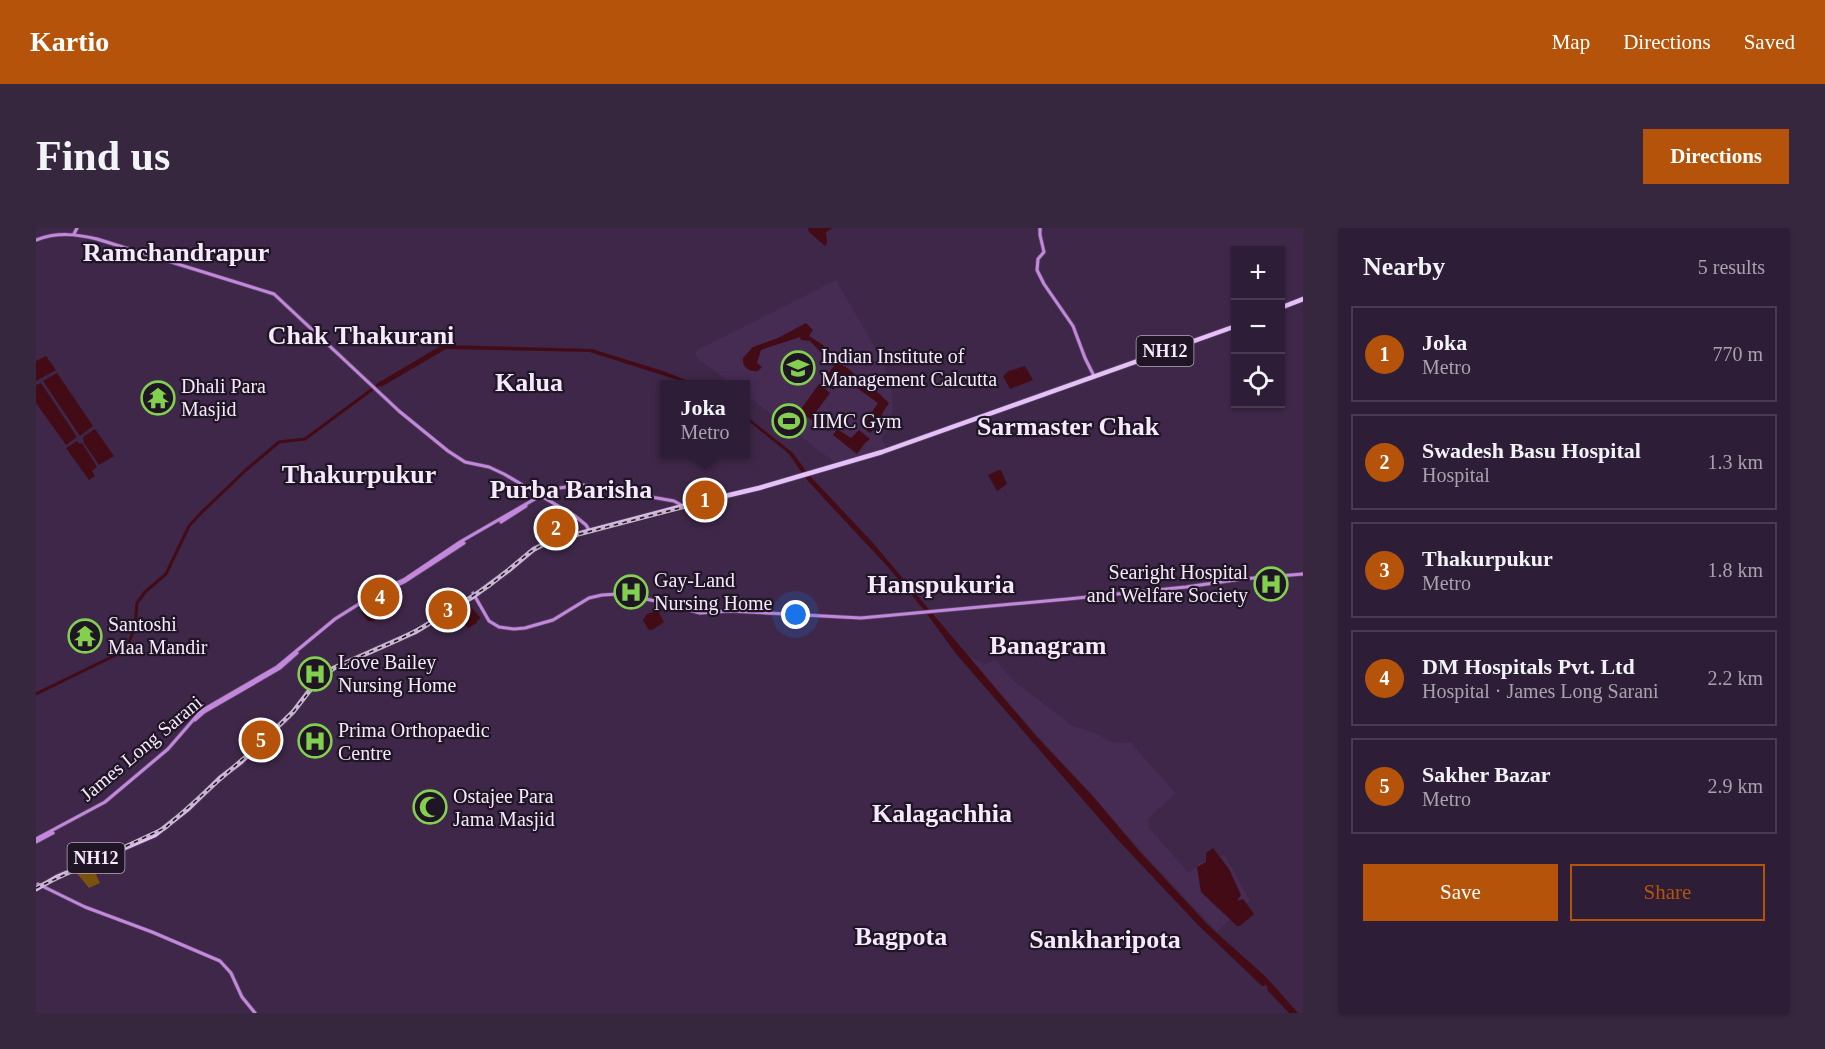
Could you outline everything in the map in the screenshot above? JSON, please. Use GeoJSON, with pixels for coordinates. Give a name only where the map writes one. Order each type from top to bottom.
{"type":"FeatureCollection","features":[{"type":"Feature","properties":{"kind":"highway"},"geometry":{"type":"LineString","coordinates":[[1285,306],[1303,299]]}},
{"type":"Feature","properties":{"kind":"highway","name":"NH12"},"geometry":{"type":"LineString","coordinates":[[721,496],[882,452],[1231,328]]}},
{"type":"Feature","properties":{"kind":"highway","name":"NH12"},"geometry":{"type":"LineString","coordinates":[[38,886],[153,834],[265,737],[332,669],[388,644],[474,595],[534,549],[551,541],[685,504]]}},
{"type":"Feature","properties":{"kind":"main road"},"geometry":{"type":"LineString","coordinates":[[74,234],[77,228]]}},
{"type":"Feature","properties":{"kind":"main road"},"geometry":{"type":"LineString","coordinates":[[1040,228],[1044,252],[1038,259],[1037,270],[1073,326],[1094,376]]}},
{"type":"Feature","properties":{"kind":"main road"},"geometry":{"type":"LineString","coordinates":[[36,240],[52,235],[74,234],[115,244],[274,294],[426,434],[465,462],[499,471],[574,516],[589,530]]}},
{"type":"Feature","properties":{"kind":"main road"},"geometry":{"type":"LineString","coordinates":[[540,496],[557,488],[583,485],[685,504]]}},
{"type":"Feature","properties":{"kind":"main road","name":"James Long Sarani"},"geometry":{"type":"LineString","coordinates":[[36,840],[100,808],[171,748],[198,717],[237,691],[279,668],[316,635],[348,611],[404,582],[471,538],[507,519],[540,496],[556,490],[584,486],[670,502],[674,507]]}},
{"type":"Feature","properties":{"kind":"main road"},"geometry":{"type":"LineString","coordinates":[[474,595],[489,621],[499,627],[510,629],[527,628],[553,620],[593,597],[614,594],[656,601],[700,613],[730,611],[861,618],[1303,574]]}},
{"type":"Feature","properties":{"kind":"main road"},"geometry":{"type":"LineString","coordinates":[[38,886],[220,961],[231,973],[242,997],[255,1013]]}},
{"type":"Feature","properties":{"kind":"shaded area"},"geometry":{"type":"Polygon","coordinates":[[[808,228],[832,228],[826,232],[825,246],[809,232],[808,228]]]}},
{"type":"Feature","properties":{"kind":"shaded area","name":"Indian Institute of Management Calcutta"},"geometry":{"type":"Polygon","coordinates":[[[836,280],[883,361],[892,391],[893,410],[889,429],[883,435],[882,440],[888,450],[838,465],[750,398],[750,380],[727,380],[698,359],[695,354],[697,350],[836,280]]]}},
{"type":"Feature","properties":{"kind":"shaded area"},"geometry":{"type":"Polygon","coordinates":[[[806,323],[813,330],[809,336],[823,345],[833,361],[830,362],[810,341],[801,340],[800,337],[761,350],[757,363],[762,367],[758,371],[749,370],[745,366],[743,358],[753,347],[778,338],[806,323]]]}},
{"type":"Feature","properties":{"kind":"shaded area"},"geometry":{"type":"Polygon","coordinates":[[[442,345],[592,349],[686,380],[678,380],[590,352],[446,349],[381,387],[378,383],[442,345]]]}},
{"type":"Feature","properties":{"kind":"shaded area"},"geometry":{"type":"Polygon","coordinates":[[[46,356],[56,370],[36,381],[36,361],[46,356]]]}},
{"type":"Feature","properties":{"kind":"shaded area"},"geometry":{"type":"Polygon","coordinates":[[[836,363],[846,367],[872,388],[878,380],[882,384],[876,391],[889,403],[878,426],[870,433],[862,427],[878,403],[843,378],[833,390],[823,381],[836,363]]]}},
{"type":"Feature","properties":{"kind":"shaded area"},"geometry":{"type":"Polygon","coordinates":[[[1025,366],[1033,380],[1010,389],[1003,376],[1009,371],[1025,366]]]}},
{"type":"Feature","properties":{"kind":"shaded area"},"geometry":{"type":"Polygon","coordinates":[[[57,373],[93,426],[80,436],[43,381],[57,373]]]}},
{"type":"Feature","properties":{"kind":"shaded area"},"geometry":{"type":"Polygon","coordinates":[[[41,383],[77,437],[66,445],[36,403],[36,385],[41,383]]]}},
{"type":"Feature","properties":{"kind":"shaded area"},"geometry":{"type":"Polygon","coordinates":[[[819,384],[830,393],[816,412],[832,424],[831,430],[828,431],[803,414],[801,409],[819,384]]]}},
{"type":"Feature","properties":{"kind":"shaded area"},"geometry":{"type":"Polygon","coordinates":[[[750,419],[793,453],[809,475],[873,543],[1036,736],[1092,795],[1141,853],[1209,926],[1266,977],[1298,1013],[1289,1013],[1268,991],[1267,985],[1262,986],[1199,926],[1118,840],[957,655],[924,610],[887,566],[807,480],[789,454],[750,422],[750,419]]]}},
{"type":"Feature","properties":{"kind":"shaded area"},"geometry":{"type":"Polygon","coordinates":[[[95,429],[114,456],[99,465],[84,443],[83,437],[95,429]]]}},
{"type":"Feature","properties":{"kind":"shaded area"},"geometry":{"type":"Polygon","coordinates":[[[837,429],[851,438],[859,430],[870,439],[857,454],[833,435],[837,429]]]}},
{"type":"Feature","properties":{"kind":"shaded area"},"geometry":{"type":"Polygon","coordinates":[[[77,441],[82,443],[97,467],[92,471],[95,476],[89,480],[66,448],[77,441]]]}},
{"type":"Feature","properties":{"kind":"shaded area"},"geometry":{"type":"Polygon","coordinates":[[[999,470],[1007,484],[997,491],[988,475],[999,470]]]}},
{"type":"Feature","properties":{"kind":"shaded area"},"geometry":{"type":"Polygon","coordinates":[[[373,604],[382,613],[374,621],[368,621],[361,612],[373,604]]]}},
{"type":"Feature","properties":{"kind":"shaded area"},"geometry":{"type":"Polygon","coordinates":[[[469,605],[480,619],[468,628],[455,613],[469,605]]]}},
{"type":"Feature","properties":{"kind":"shaded area"},"geometry":{"type":"Polygon","coordinates":[[[658,611],[664,622],[652,630],[648,629],[643,620],[647,614],[658,611]]]}},
{"type":"Feature","properties":{"kind":"shaded area"},"geometry":{"type":"Polygon","coordinates":[[[971,657],[985,664],[995,660],[1013,680],[1071,725],[1100,735],[1110,742],[1131,743],[1176,793],[1148,819],[1149,828],[1189,873],[1201,862],[1225,855],[1250,901],[1217,932],[1125,834],[970,660],[971,657]]]}},
{"type":"Feature","properties":{"kind":"shaded area"},"geometry":{"type":"Polygon","coordinates":[[[1213,848],[1229,869],[1241,895],[1237,901],[1243,899],[1254,914],[1240,926],[1237,926],[1201,892],[1197,867],[1206,862],[1206,853],[1213,848]]]}},
{"type":"Feature","properties":{"kind":"shaded area"},"geometry":{"type":"Polygon","coordinates":[[[91,863],[100,883],[89,888],[75,871],[91,863]]]}},
{"type":"Feature","properties":{"kind":"waterway"},"geometry":{"type":"LineString","coordinates":[[36,694],[126,650],[135,627],[137,603],[145,592],[166,574],[189,526],[202,512],[279,442],[305,439],[382,382]]}},
{"type":"Feature","properties":{"kind":"tunnel"},"geometry":{"type":"LineString","coordinates":[[686,503],[720,495]]}},
{"type":"Feature","properties":{"kind":"railway"},"geometry":{"type":"LineString","coordinates":[[36,888],[165,828],[262,742],[294,711],[312,688],[335,667],[425,626],[490,585],[530,552],[545,543],[722,497]]}},
{"type":"Feature","properties":{"kind":"place","name":"Indian Institute of Management Calcutta"},"geometry":{"type":"Point","coordinates":[798,368]}},
{"type":"Feature","properties":{"kind":"place","name":"Dhali Para Masjid"},"geometry":{"type":"Point","coordinates":[158,398]}},
{"type":"Feature","properties":{"kind":"place","name":"IIMC Gym"},"geometry":{"type":"Point","coordinates":[789,421]}},
{"type":"Feature","properties":{"kind":"place","name":"Joka"},"geometry":{"type":"Point","coordinates":[705,500]}},
{"type":"Feature","properties":{"kind":"place","name":"Swadesh Basu Hospital"},"geometry":{"type":"Point","coordinates":[556,528]}},
{"type":"Feature","properties":{"kind":"place","name":"Searight Hospital and Welfare Society"},"geometry":{"type":"Point","coordinates":[1271,584]}},
{"type":"Feature","properties":{"kind":"place","name":"Gay-Land Nursing Home"},"geometry":{"type":"Point","coordinates":[631,592]}},
{"type":"Feature","properties":{"kind":"place","name":"DM Hospitals Pvt. Ltd"},"geometry":{"type":"Point","coordinates":[380,597]}},
{"type":"Feature","properties":{"kind":"place","name":"Thakurpukur"},"geometry":{"type":"Point","coordinates":[448,610]}},
{"type":"Feature","properties":{"kind":"place","name":"Santoshi Maa Mandir"},"geometry":{"type":"Point","coordinates":[85,636]}},
{"type":"Feature","properties":{"kind":"place","name":"Love Bailey Nursing Home"},"geometry":{"type":"Point","coordinates":[315,674]}},
{"type":"Feature","properties":{"kind":"place","name":"Sakher Bazar"},"geometry":{"type":"Point","coordinates":[261,740]}},
{"type":"Feature","properties":{"kind":"place","name":"Prima Orthopaedic Centre"},"geometry":{"type":"Point","coordinates":[315,741]}},
{"type":"Feature","properties":{"kind":"place","name":"Ostajee Para Jama Masjid"},"geometry":{"type":"Point","coordinates":[430,807]}},
{"type":"Feature","properties":{"kind":"district","name":"Ramchandrapur"},"geometry":{"type":"Point","coordinates":[176,252]}},
{"type":"Feature","properties":{"kind":"district","name":"Chak Thakurani"},"geometry":{"type":"Point","coordinates":[361,335]}},
{"type":"Feature","properties":{"kind":"district","name":"Kalua"},"geometry":{"type":"Point","coordinates":[529,382]}},
{"type":"Feature","properties":{"kind":"district","name":"Sarmaster Chak"},"geometry":{"type":"Point","coordinates":[1068,426]}},
{"type":"Feature","properties":{"kind":"district","name":"Thakurpukur"},"geometry":{"type":"Point","coordinates":[359,474]}},
{"type":"Feature","properties":{"kind":"district","name":"Purba Barisha"},"geometry":{"type":"Point","coordinates":[571,489]}},
{"type":"Feature","properties":{"kind":"district","name":"Hanspukuria"},"geometry":{"type":"Point","coordinates":[941,584]}},
{"type":"Feature","properties":{"kind":"district","name":"Banagram"},"geometry":{"type":"Point","coordinates":[1048,645]}},
{"type":"Feature","properties":{"kind":"district","name":"Kalagachhia"},"geometry":{"type":"Point","coordinates":[942,813]}},
{"type":"Feature","properties":{"kind":"district","name":"Bagpota"},"geometry":{"type":"Point","coordinates":[901,936]}},
{"type":"Feature","properties":{"kind":"district","name":"Sankharipota"},"geometry":{"type":"Point","coordinates":[1105,939]}}]}
